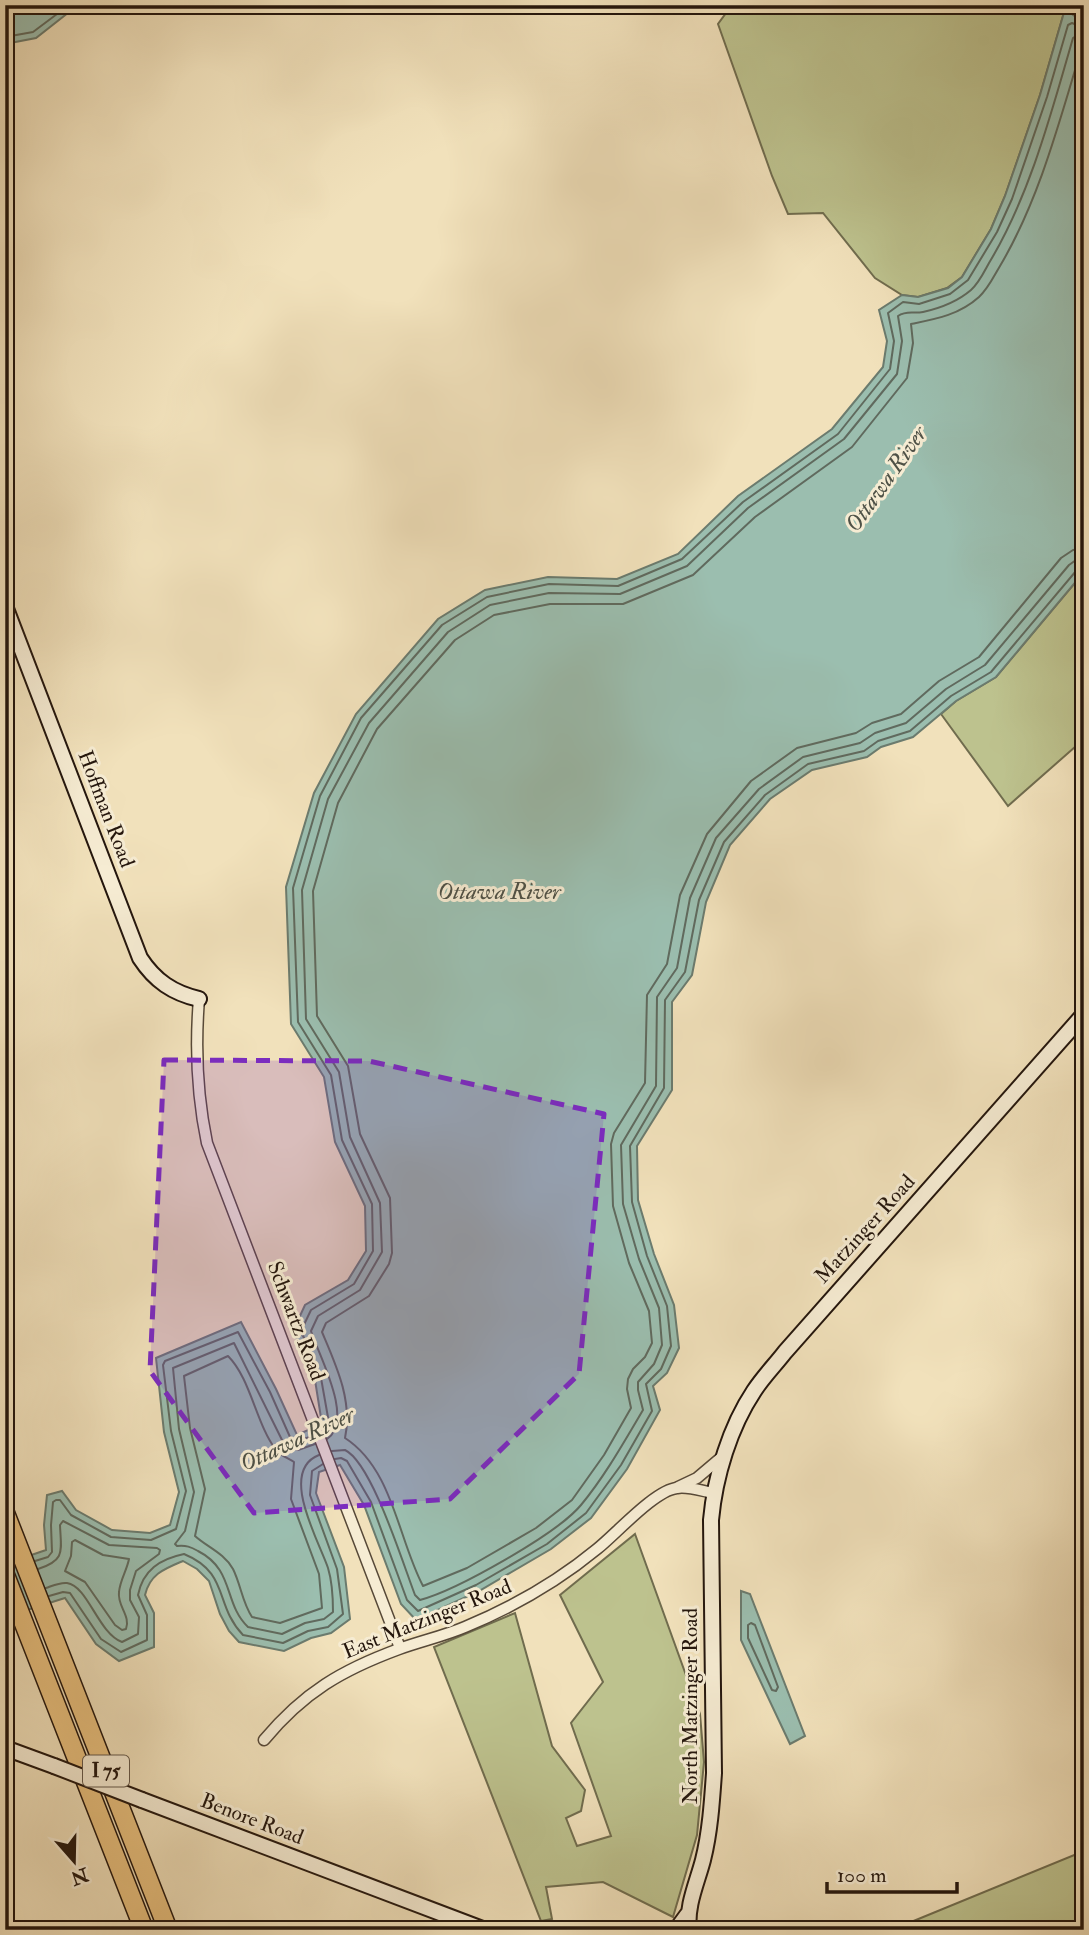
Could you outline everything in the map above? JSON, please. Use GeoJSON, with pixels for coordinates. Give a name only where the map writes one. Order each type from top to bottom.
{"type":"FeatureCollection","features":[{"type":"Feature","properties":{"kind":"highway","name":"I 75"},"geometry":{"type":"LineString","coordinates":[[5,1513],[168,1930]]}},
{"type":"Feature","properties":{"kind":"highway","name":"I 75"},"geometry":{"type":"LineString","coordinates":[[5,1575],[144,1930]]}},
{"type":"Feature","properties":{"kind":"street","name":"Hoffman Road"},"geometry":{"type":"LineString","coordinates":[[5,606],[140,958],[161,983],[179,993],[199,999]]}},
{"type":"Feature","properties":{"kind":"street","name":"Schwartz Road"},"geometry":{"type":"LineString","coordinates":[[199,999],[198,1089],[207,1143],[400,1648]]}},
{"type":"Feature","properties":{"kind":"street","name":"Matzinger Road"},"geometry":{"type":"LineString","coordinates":[[714,1493],[726,1453],[753,1392],[785,1352],[1084,1014]]}},
{"type":"Feature","properties":{"kind":"street","name":"East Matzinger Road"},"geometry":{"type":"LineString","coordinates":[[264,1740],[285,1715],[322,1685],[400,1648],[462,1629],[516,1605],[566,1573],[655,1498],[697,1478],[726,1453]]}},
{"type":"Feature","properties":{"kind":"street"},"geometry":{"type":"LineString","coordinates":[[676,1488],[714,1493]]}},
{"type":"Feature","properties":{"kind":"street","name":"North Matzinger Road"},"geometry":{"type":"LineString","coordinates":[[676,1930],[688,1923],[712,1806],[714,1773],[710,1556],[714,1493]]}},
{"type":"Feature","properties":{"kind":"street","name":"Benore Road"},"geometry":{"type":"LineString","coordinates":[[5,1748],[485,1930]]}},
{"type":"Feature","properties":{"kind":"highlighted area"},"geometry":{"type":"Polygon","coordinates":[[[164,1060],[369,1061],[604,1114],[579,1374],[450,1499],[254,1513],[150,1371],[164,1060]]]}},
{"type":"Feature","properties":{"kind":"green space"},"geometry":{"type":"Polygon","coordinates":[[[732,5],[1057,5],[1065,9],[1040,95],[1005,196],[991,229],[962,277],[947,288],[918,297],[902,295],[875,278],[823,213],[788,214],[718,24],[732,5]]]}},
{"type":"Feature","properties":{"kind":"green space"},"geometry":{"type":"Polygon","coordinates":[[[1084,572],[1084,739],[1008,806],[941,714],[956,701],[996,677],[1084,572]]]}},
{"type":"Feature","properties":{"kind":"green space"},"geometry":{"type":"Polygon","coordinates":[[[635,1534],[700,1714],[704,1762],[697,1835],[673,1917],[603,1882],[546,1887],[552,1919],[541,1921],[434,1647],[515,1613],[552,1746],[585,1790],[581,1811],[566,1818],[577,1846],[611,1836],[571,1723],[603,1682],[560,1595],[635,1534]]]}},
{"type":"Feature","properties":{"kind":"green space"},"geometry":{"type":"Polygon","coordinates":[[[1084,1851],[1084,1930],[894,1930],[894,1929],[1084,1851]]]}},
{"type":"Feature","properties":{"kind":"water"},"geometry":{"type":"Polygon","coordinates":[[[5,5],[78,5],[36,38],[5,44],[5,5]]]}},
{"type":"Feature","properties":{"kind":"water","name":"Ottawa River"},"geometry":{"type":"Polygon","coordinates":[[[1065,9],[1084,23],[1084,572],[996,677],[956,701],[913,737],[881,747],[867,757],[812,770],[770,799],[730,845],[706,902],[692,975],[672,1002],[672,1090],[637,1146],[638,1200],[654,1254],[674,1305],[679,1348],[667,1373],[653,1386],[660,1410],[627,1469],[591,1518],[551,1549],[479,1591],[416,1620],[401,1604],[364,1505],[340,1465],[319,1472],[316,1493],[344,1567],[350,1619],[331,1633],[311,1638],[284,1651],[239,1642],[220,1614],[209,1581],[197,1569],[183,1561],[159,1573],[147,1588],[145,1595],[154,1613],[154,1647],[119,1661],[96,1644],[65,1598],[5,1617],[5,1564],[46,1550],[44,1525],[47,1495],[62,1491],[76,1510],[112,1530],[150,1533],[170,1525],[179,1492],[164,1432],[156,1358],[241,1322],[297,1435],[322,1424],[315,1380],[293,1331],[305,1305],[348,1280],[366,1251],[365,1206],[335,1142],[324,1077],[291,1024],[286,887],[314,793],[356,714],[438,619],[485,590],[548,577],[617,579],[678,554],[738,496],[832,429],[883,367],[887,341],[879,310],[902,295],[918,297],[948,288],[962,277],[991,229],[1040,95],[1065,9]]]}},
{"type":"Feature","properties":{"kind":"water"},"geometry":{"type":"Polygon","coordinates":[[[741,1591],[750,1594],[805,1736],[790,1744],[741,1640],[741,1591]]]}}]}
